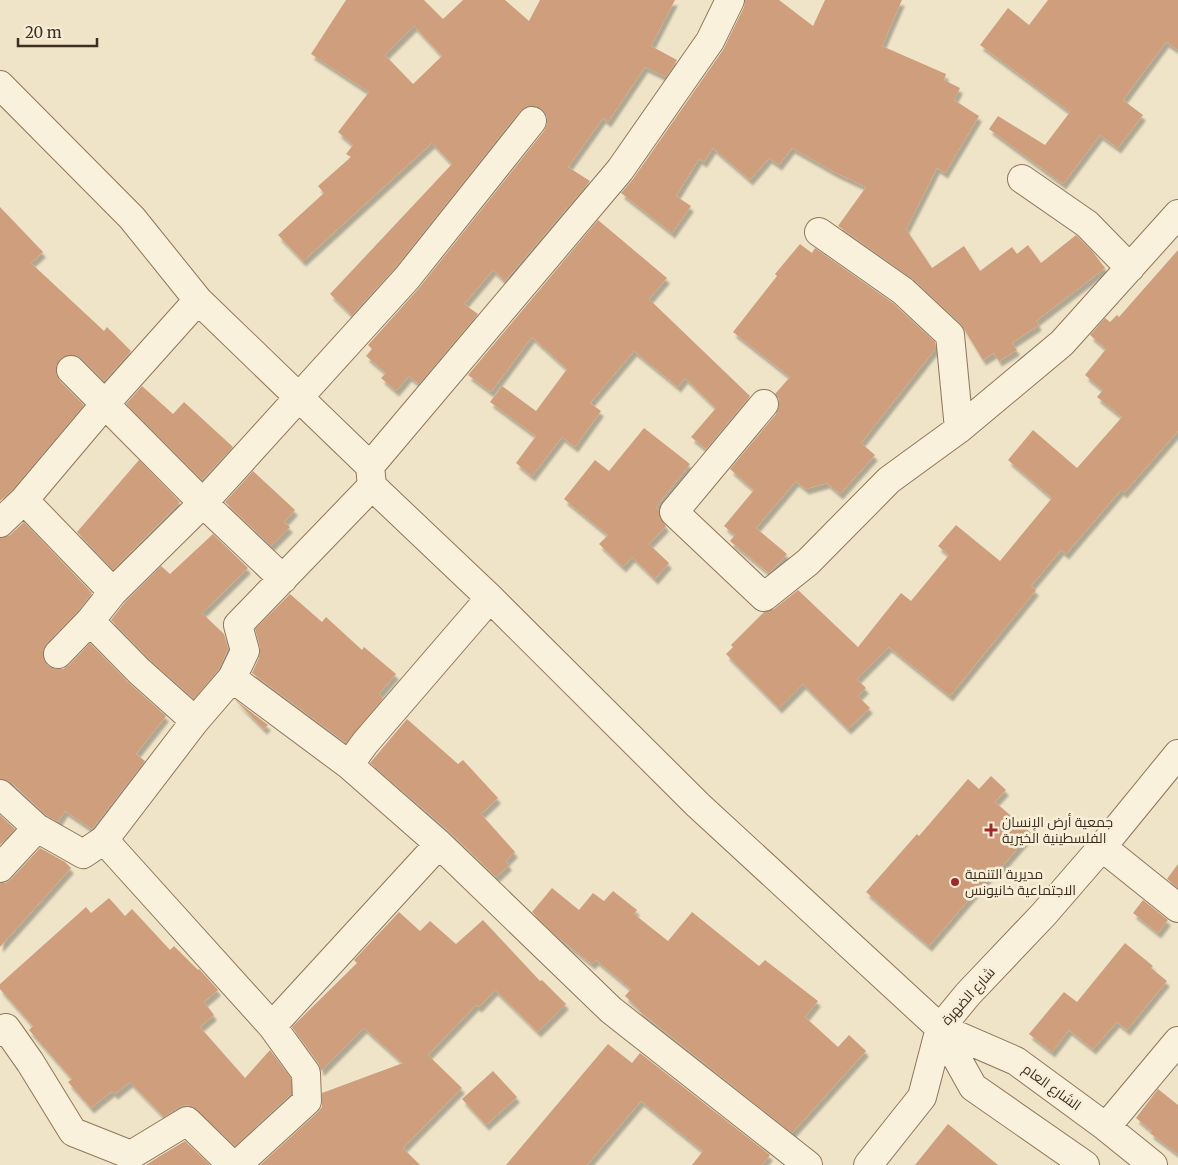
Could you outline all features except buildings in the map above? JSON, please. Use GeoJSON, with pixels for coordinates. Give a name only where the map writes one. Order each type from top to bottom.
{"type":"FeatureCollection","features":[{"type":"Feature","properties":{"kind":"street"},"geometry":{"type":"LineString","coordinates":[[0,794],[37,828],[83,854],[104,840],[196,721],[232,678],[245,651],[238,625],[283,579],[371,476],[620,170],[710,41],[730,0]]}},
{"type":"Feature","properties":{"kind":"street"},"geometry":{"type":"LineString","coordinates":[[0,85],[132,218],[198,300],[300,398],[371,476],[490,598],[698,805],[940,1028],[973,1087],[1085,1165]]}},
{"type":"Feature","properties":{"kind":"street"},"geometry":{"type":"LineString","coordinates":[[58,654],[90,622],[113,592],[203,504],[407,278],[532,120]]}},
{"type":"Feature","properties":{"kind":"street"},"geometry":{"type":"LineString","coordinates":[[1022,179],[1087,224],[1130,268]]}},
{"type":"Feature","properties":{"kind":"street"},"geometry":{"type":"LineString","coordinates":[[764,404],[674,512],[764,597],[808,562],[889,480],[959,429],[1062,343],[1178,214]]}},
{"type":"Feature","properties":{"kind":"street"},"geometry":{"type":"LineString","coordinates":[[819,232],[903,291],[950,334],[959,429]]}},
{"type":"Feature","properties":{"kind":"street"},"geometry":{"type":"LineString","coordinates":[[0,523],[24,500],[105,404],[198,300]]}},
{"type":"Feature","properties":{"kind":"street"},"geometry":{"type":"LineString","coordinates":[[71,370],[203,504],[283,579]]}},
{"type":"Feature","properties":{"kind":"street"},"geometry":{"type":"LineString","coordinates":[[24,500],[113,592]]}},
{"type":"Feature","properties":{"kind":"street"},"geometry":{"type":"LineString","coordinates":[[349,765],[365,743],[490,598]]}},
{"type":"Feature","properties":{"kind":"street"},"geometry":{"type":"LineString","coordinates":[[90,622],[139,671],[196,721]]}},
{"type":"Feature","properties":{"kind":"street"},"geometry":{"type":"LineString","coordinates":[[232,678],[349,765],[439,844],[611,1010],[808,1165]]}},
{"type":"Feature","properties":{"kind":"street","name":"شارع الضهرة"},"geometry":{"type":"LineString","coordinates":[[868,1165],[922,1097],[940,1028],[968,994],[1044,914],[1178,754]]}},
{"type":"Feature","properties":{"kind":"street"},"geometry":{"type":"LineString","coordinates":[[0,868],[37,828]]}},
{"type":"Feature","properties":{"kind":"street"},"geometry":{"type":"LineString","coordinates":[[104,840],[272,1026],[306,1073],[307,1101],[237,1165]]}},
{"type":"Feature","properties":{"kind":"street"},"geometry":{"type":"LineString","coordinates":[[272,1026],[439,844]]}},
{"type":"Feature","properties":{"kind":"street"},"geometry":{"type":"LineString","coordinates":[[1102,847],[1178,908]]}},
{"type":"Feature","properties":{"kind":"street"},"geometry":{"type":"LineString","coordinates":[[0,1032],[6,1028],[30,1062],[73,1132],[131,1155],[188,1121],[232,1165]]}},
{"type":"Feature","properties":{"kind":"street","name":"الشارع العام"},"geometry":{"type":"LineString","coordinates":[[940,1028],[1016,1061],[1106,1127],[1153,1165]]}},
{"type":"Feature","properties":{"kind":"street"},"geometry":{"type":"LineString","coordinates":[[1106,1127],[1178,1041]]}},
{"type":"Feature","properties":{"kind":"place","name":"جمعية أرض الإنسان الفلسطينية الخيرية"},"geometry":{"type":"Point","coordinates":[991,830]}},
{"type":"Feature","properties":{"kind":"place","name":"مديرية التنمية الاجتماعية خانيونس"},"geometry":{"type":"Point","coordinates":[955,882]}}]}
